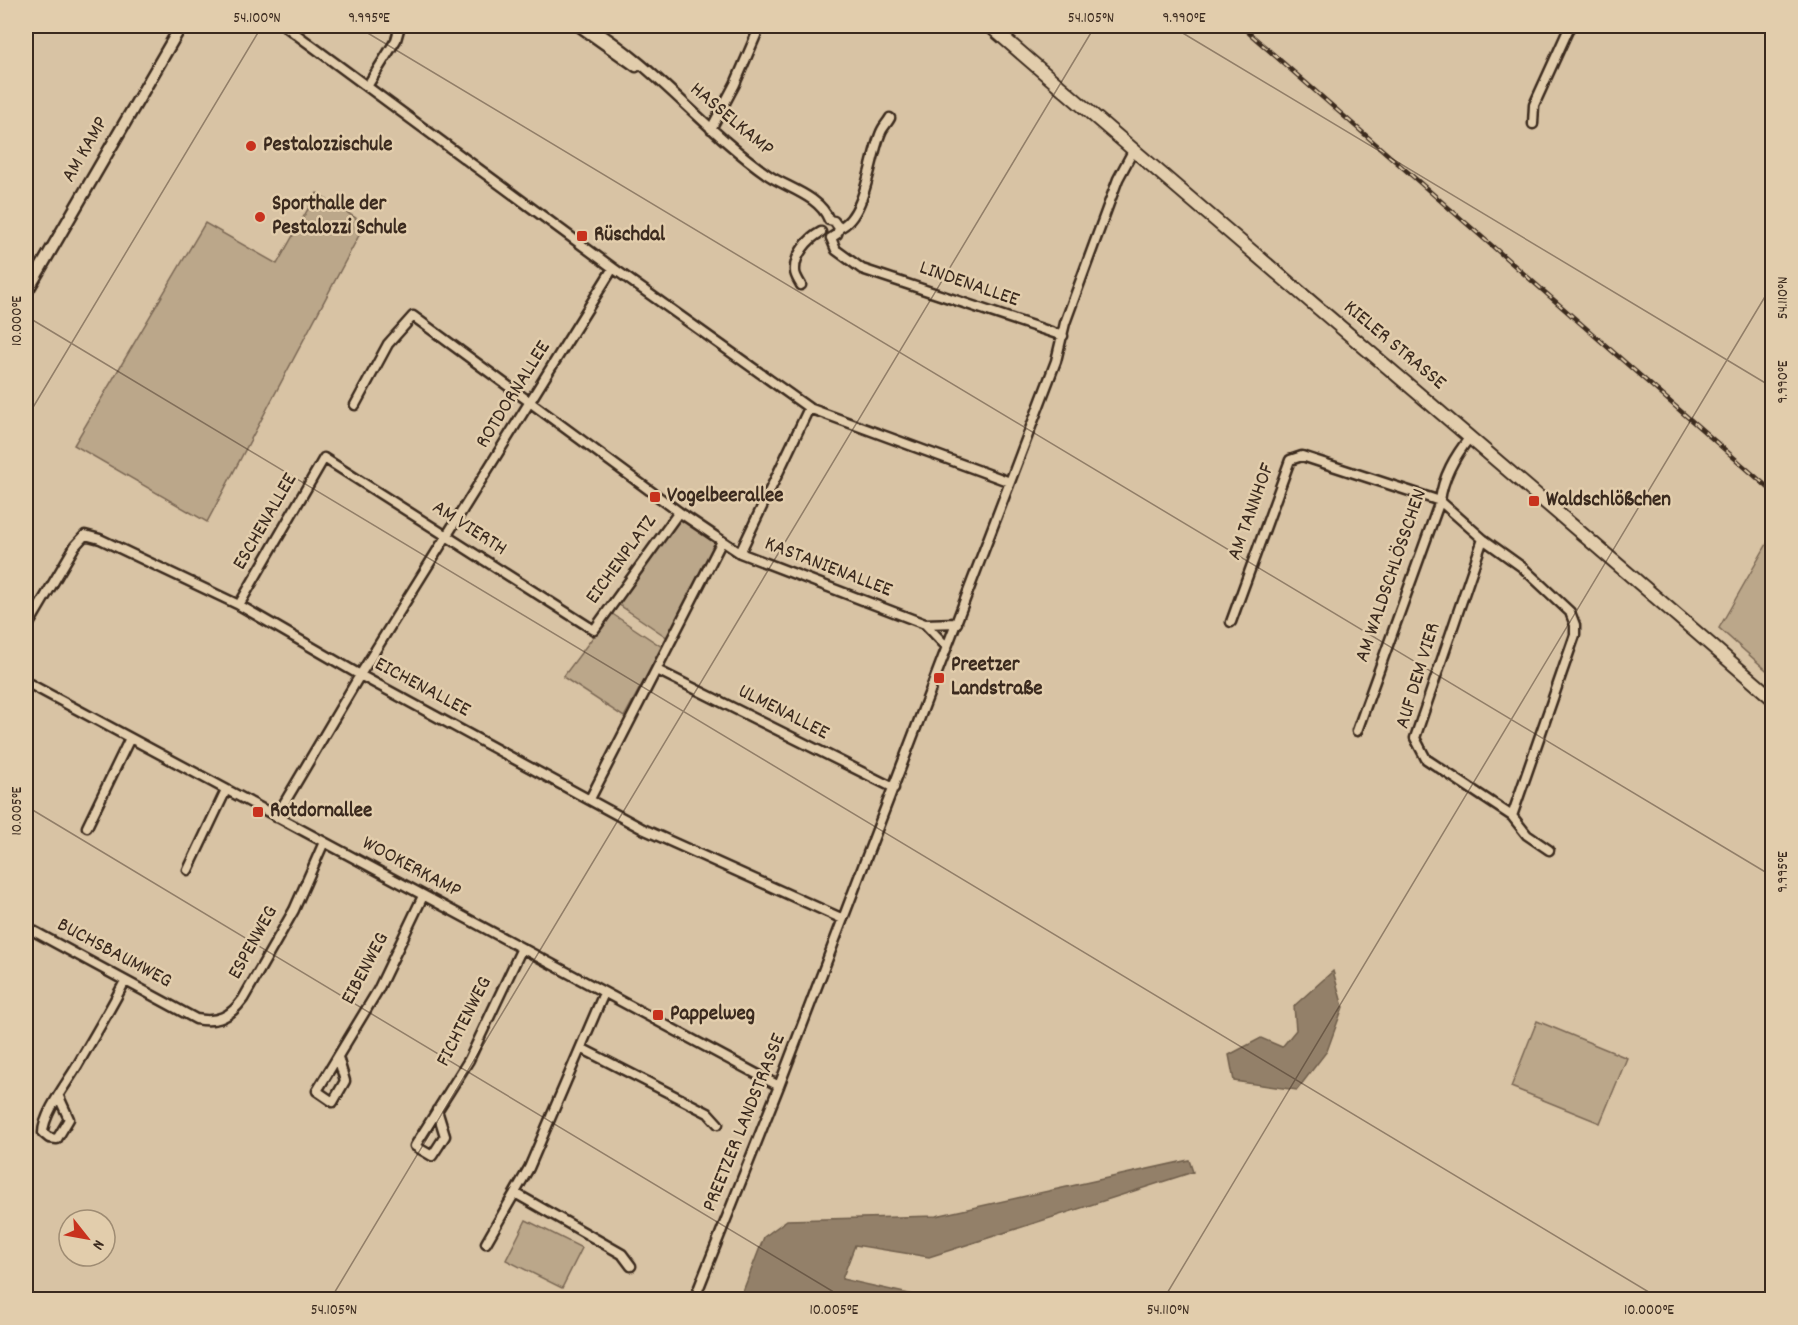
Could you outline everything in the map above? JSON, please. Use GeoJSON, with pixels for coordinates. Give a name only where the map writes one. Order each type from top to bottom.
{"type":"FeatureCollection","features":[{"type":"Feature","properties":{"kind":"main road","name":"KIELER STRASSE"},"geometry":{"type":"LineString","coordinates":[[990,26],[1773,698]]}},
{"type":"Feature","properties":{"kind":"street","name":"AM KAMP"},"geometry":{"type":"LineString","coordinates":[[26,293],[181,26]]}},
{"type":"Feature","properties":{"kind":"street"},"geometry":{"type":"LineString","coordinates":[[285,26],[368,85],[613,268],[809,408],[1010,482]]}},
{"type":"Feature","properties":{"kind":"street"},"geometry":{"type":"LineString","coordinates":[[368,85],[396,40],[400,26]]}},
{"type":"Feature","properties":{"kind":"street","name":"HASSELKAMP"},"geometry":{"type":"LineString","coordinates":[[578,26],[627,61],[654,76]]}},
{"type":"Feature","properties":{"kind":"street","name":"HASSELKAMP"},"geometry":{"type":"LineString","coordinates":[[589,26],[606,36],[654,76],[711,129],[769,175],[816,204],[827,214],[829,220]]}},
{"type":"Feature","properties":{"kind":"street"},"geometry":{"type":"LineString","coordinates":[[711,129],[735,84],[760,26]]}},
{"type":"Feature","properties":{"kind":"street"},"geometry":{"type":"LineString","coordinates":[[1533,124],[1533,105],[1570,26]]}},
{"type":"Feature","properties":{"kind":"street"},"geometry":{"type":"LineString","coordinates":[[839,228],[837,223],[829,220],[822,224],[825,237],[831,238],[849,221],[868,180],[881,131],[890,118]]}},
{"type":"Feature","properties":{"kind":"street","name":"PREETZER LANDSTRASSE"},"geometry":{"type":"LineString","coordinates":[[694,1299],[894,788],[1056,361],[1065,323],[1118,179],[1133,151]]}},
{"type":"Feature","properties":{"kind":"street"},"geometry":{"type":"LineString","coordinates":[[801,285],[795,273],[796,263],[803,247],[811,237],[822,232]]}},
{"type":"Feature","properties":{"kind":"street","name":"LINDENALLEE"},"geometry":{"type":"LineString","coordinates":[[831,238],[836,250],[862,269],[1062,336]]}},
{"type":"Feature","properties":{"kind":"street","name":"ROTDORNALLEE"},"geometry":{"type":"LineString","coordinates":[[276,817],[360,675],[613,268]]}},
{"type":"Feature","properties":{"kind":"street"},"geometry":{"type":"LineString","coordinates":[[355,405],[388,344],[412,316],[722,541],[590,799]]}},
{"type":"Feature","properties":{"kind":"street"},"geometry":{"type":"LineString","coordinates":[[740,553],[809,408]]}},
{"type":"Feature","properties":{"kind":"street","name":"AM WALDSCHLÖSSCHEN"},"geometry":{"type":"LineString","coordinates":[[1357,731],[1440,501],[1442,486],[1455,457],[1470,437]]}},
{"type":"Feature","properties":{"kind":"street","name":"AM TANNHOF"},"geometry":{"type":"LineString","coordinates":[[1231,622],[1290,460],[1302,456],[1440,501]]}},
{"type":"Feature","properties":{"kind":"street","name":"AM VIERTH"},"geometry":{"type":"LineString","coordinates":[[324,458],[594,630]]}},
{"type":"Feature","properties":{"kind":"street","name":"ESCHENALLEE"},"geometry":{"type":"LineString","coordinates":[[239,605],[324,458]]}},
{"type":"Feature","properties":{"kind":"street"},"geometry":{"type":"LineString","coordinates":[[1440,501],[1483,538],[1522,567],[1570,612],[1575,625],[1575,635],[1512,816]]}},
{"type":"Feature","properties":{"kind":"street","name":"EICHENPLATZ"},"geometry":{"type":"LineString","coordinates":[[594,630],[679,512]]}},
{"type":"Feature","properties":{"kind":"street","name":"EICHENALLEE"},"geometry":{"type":"LineString","coordinates":[[26,629],[75,546],[86,535],[100,539],[239,605],[360,675],[643,829],[843,919]]}},
{"type":"Feature","properties":{"kind":"street","name":"AUF DEM VIER"},"geometry":{"type":"LineString","coordinates":[[1483,538],[1415,738],[1426,759],[1512,816],[1527,835],[1549,850]]}},
{"type":"Feature","properties":{"kind":"street","name":"KASTANIENALLEE"},"geometry":{"type":"LineString","coordinates":[[722,541],[740,553],[925,624],[957,623]]}},
{"type":"Feature","properties":{"kind":"street","name":"KASTANIENALLEE"},"geometry":{"type":"LineString","coordinates":[[925,624],[947,647]]}},
{"type":"Feature","properties":{"kind":"street","name":"ULMENALLEE"},"geometry":{"type":"LineString","coordinates":[[657,670],[894,788]]}},
{"type":"Feature","properties":{"kind":"street","name":"WOOKERKAMP"},"geometry":{"type":"LineString","coordinates":[[26,682],[779,1086]]}},
{"type":"Feature","properties":{"kind":"street"},"geometry":{"type":"LineString","coordinates":[[87,827],[130,738]]}},
{"type":"Feature","properties":{"kind":"street"},"geometry":{"type":"LineString","coordinates":[[188,870],[226,790]]}},
{"type":"Feature","properties":{"kind":"street","name":"ESPENWEG"},"geometry":{"type":"LineString","coordinates":[[184,1013],[207,1021],[227,1017],[235,1010],[294,910],[324,842]]}},
{"type":"Feature","properties":{"kind":"street","name":"EIBENWEG"},"geometry":{"type":"LineString","coordinates":[[338,1057],[345,1082],[333,1102],[317,1091],[378,990],[423,896]]}},
{"type":"Feature","properties":{"kind":"street","name":"BUCHSBAUMWEG"},"geometry":{"type":"LineString","coordinates":[[26,930],[184,1013]]}},
{"type":"Feature","properties":{"kind":"street","name":"FICHTENWEG"},"geometry":{"type":"LineString","coordinates":[[437,1110],[444,1136],[432,1156],[415,1146],[437,1110],[470,1060],[522,948]]}},
{"type":"Feature","properties":{"kind":"street"},"geometry":{"type":"LineString","coordinates":[[59,1096],[125,981]]}},
{"type":"Feature","properties":{"kind":"street"},"geometry":{"type":"LineString","coordinates":[[486,1243],[533,1159],[604,993]]}},
{"type":"Feature","properties":{"kind":"street"},"geometry":{"type":"LineString","coordinates":[[581,1048],[708,1113],[717,1124]]}},
{"type":"Feature","properties":{"kind":"street"},"geometry":{"type":"LineString","coordinates":[[515,1193],[622,1254],[631,1266]]}},
{"type":"Feature","properties":{"kind":"shaded area"},"geometry":{"type":"Polygon","coordinates":[[[317,193],[365,224],[207,522],[74,445],[205,223],[277,264],[317,193]]]}},
{"type":"Feature","properties":{"kind":"shaded area"},"geometry":{"type":"Polygon","coordinates":[[[680,518],[716,543],[668,638],[618,604],[680,518]]]}},
{"type":"Feature","properties":{"kind":"shaded area"},"geometry":{"type":"Polygon","coordinates":[[[1772,535],[1772,675],[1719,628],[1772,535]]]}},
{"type":"Feature","properties":{"kind":"shaded area"},"geometry":{"type":"Polygon","coordinates":[[[611,613],[662,647],[624,717],[563,677],[611,613]]]}},
{"type":"Feature","properties":{"kind":"shaded area"},"geometry":{"type":"Polygon","coordinates":[[[1333,971],[1343,1007],[1327,1051],[1297,1090],[1234,1081],[1229,1055],[1261,1038],[1282,1047],[1296,1030],[1294,1006],[1333,971]]]}},
{"type":"Feature","properties":{"kind":"shaded area"},"geometry":{"type":"Polygon","coordinates":[[[1537,1021],[1627,1058],[1600,1123],[1511,1087],[1537,1021]]]}},
{"type":"Feature","properties":{"kind":"shaded area"},"geometry":{"type":"Polygon","coordinates":[[[1189,1160],[1193,1172],[929,1257],[855,1245],[842,1279],[914,1295],[914,1299],[740,1299],[764,1237],[787,1220],[936,1216],[1189,1160]]]}},
{"type":"Feature","properties":{"kind":"shaded area"},"geometry":{"type":"Polygon","coordinates":[[[526,1220],[582,1248],[562,1288],[506,1260],[526,1220]]]}},
{"type":"Feature","properties":{"kind":"railway"},"geometry":{"type":"LineString","coordinates":[[1241,26],[1772,491]]}},
{"type":"Feature","properties":{"kind":"place","name":"Pestalozzischule"},"geometry":{"type":"Point","coordinates":[251,146]}},
{"type":"Feature","properties":{"kind":"place","name":"Sporthalle der Pestalozzi Schule"},"geometry":{"type":"Point","coordinates":[260,217]}},
{"type":"Feature","properties":{"kind":"place","name":"Rüschdal"},"geometry":{"type":"Point","coordinates":[582,236]}},
{"type":"Feature","properties":{"kind":"place","name":"Vogelbeerallee"},"geometry":{"type":"Point","coordinates":[655,497]}},
{"type":"Feature","properties":{"kind":"place","name":"Waldschlößchen"},"geometry":{"type":"Point","coordinates":[1534,501]}},
{"type":"Feature","properties":{"kind":"place","name":"Preetzer Landstraße"},"geometry":{"type":"Point","coordinates":[939,678]}},
{"type":"Feature","properties":{"kind":"place","name":"Rotdornallee"},"geometry":{"type":"Point","coordinates":[258,812]}},
{"type":"Feature","properties":{"kind":"place","name":"Pappelweg"},"geometry":{"type":"Point","coordinates":[658,1015]}}]}
